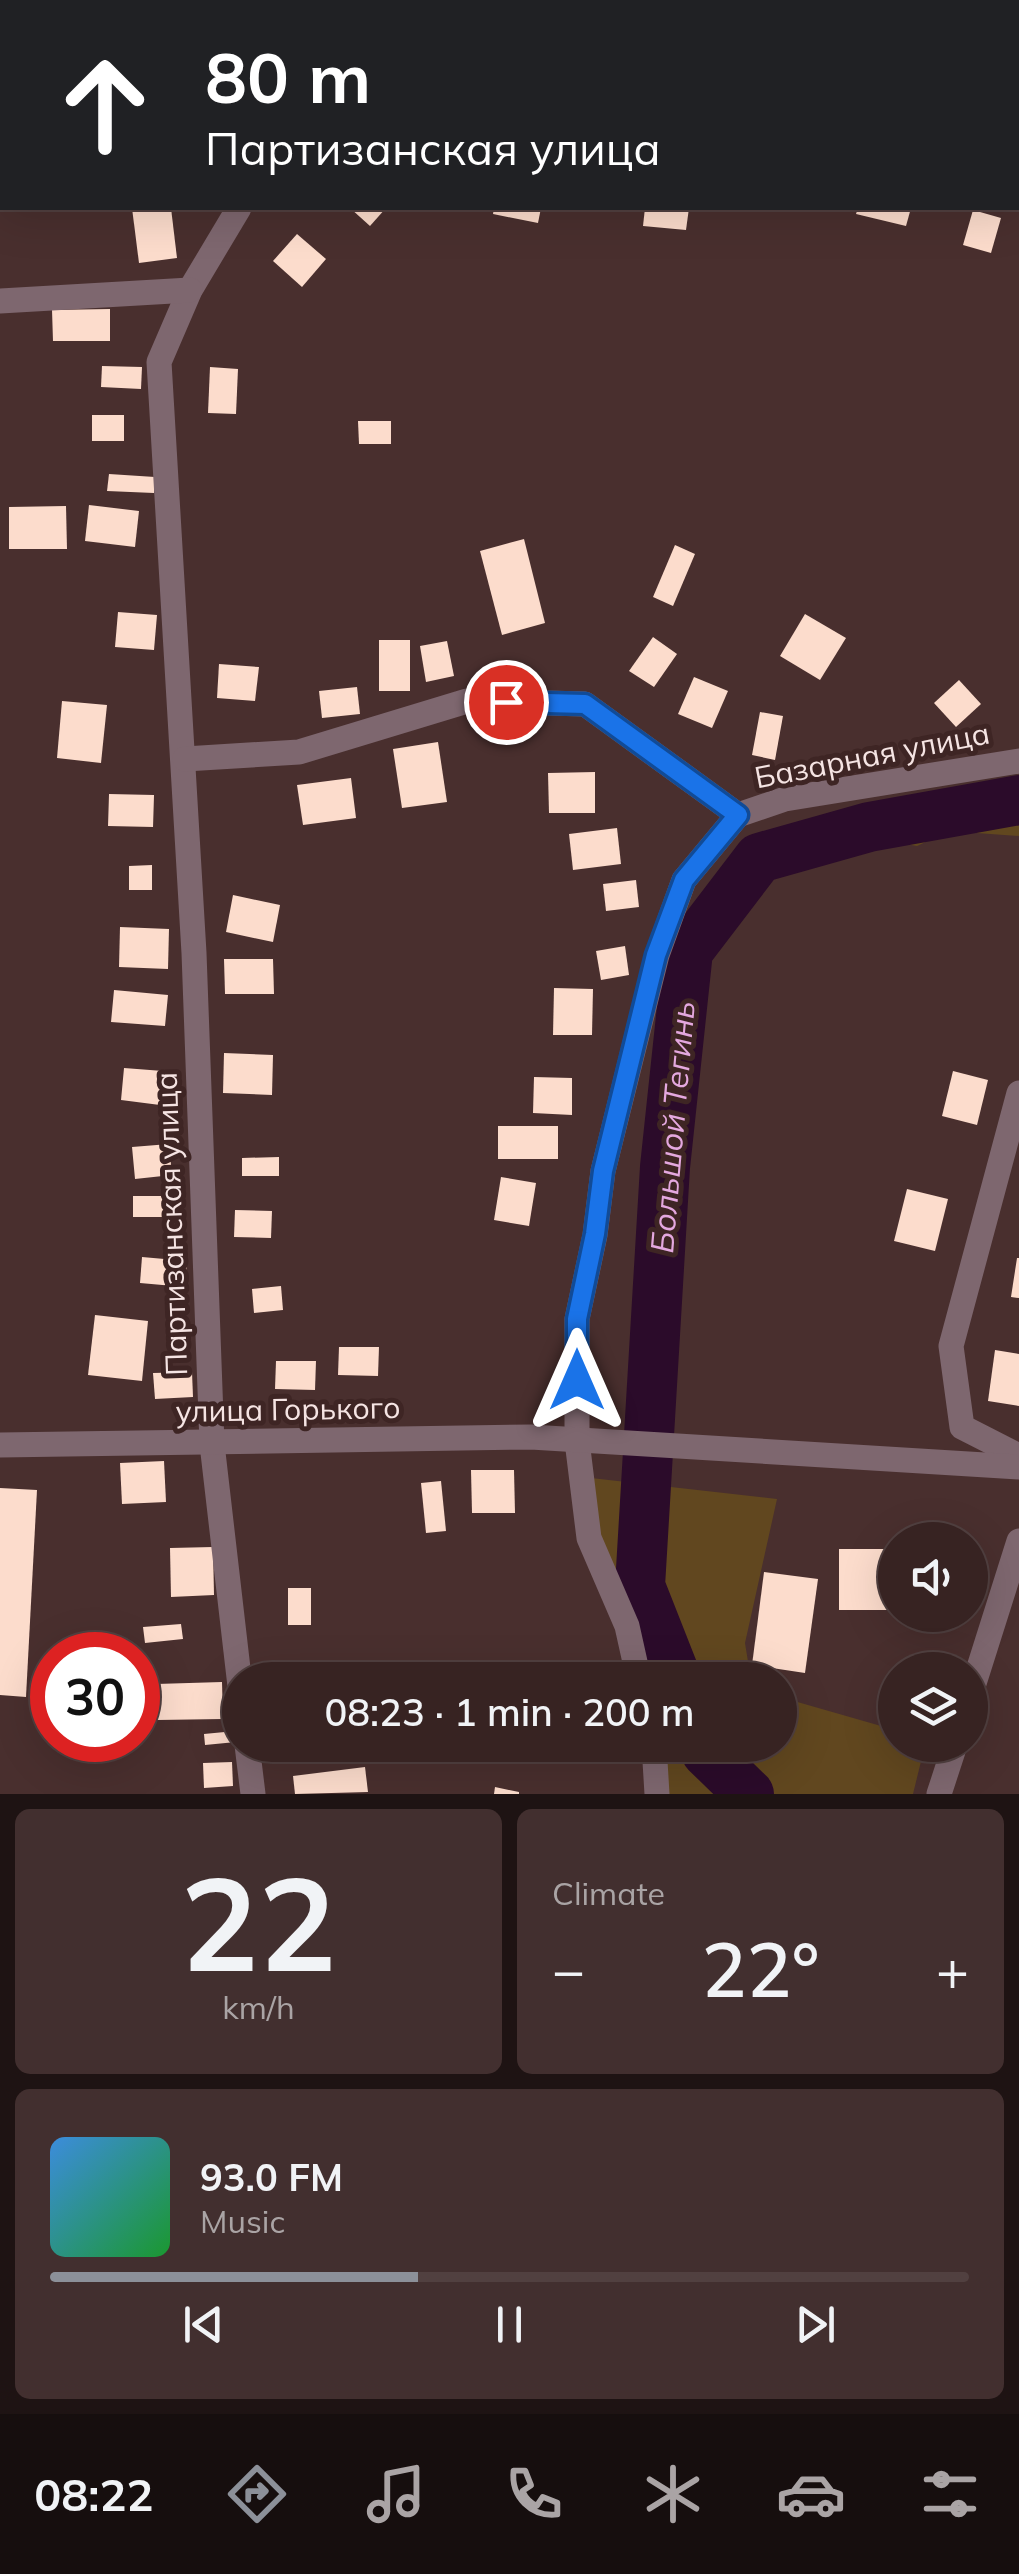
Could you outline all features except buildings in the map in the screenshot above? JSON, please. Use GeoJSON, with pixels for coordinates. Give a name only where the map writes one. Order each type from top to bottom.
{"type":"FeatureCollection","features":[{"type":"Feature","properties":{"kind":"street","name":"Партизанская улица"},"geometry":{"type":"LineString","coordinates":[[237,1662],[212,1444],[185,759],[159,362],[190,290],[238,210]]}},
{"type":"Feature","properties":{"kind":"street"},"geometry":{"type":"LineString","coordinates":[[0,302],[190,290]]}},
{"type":"Feature","properties":{"kind":"street"},"geometry":{"type":"LineString","coordinates":[[185,759],[299,752],[467,702],[585,704],[738,815],[684,880],[656,955],[603,1171],[595,1234],[577,1319],[589,1538],[627,1626],[635,1662]]}},
{"type":"Feature","properties":{"kind":"street","name":"Базарная улица"},"geometry":{"type":"LineString","coordinates":[[738,815],[785,798],[1019,760]]}},
{"type":"Feature","properties":{"kind":"street"},"geometry":{"type":"LineString","coordinates":[[1019,1093],[951,1346],[962,1427],[1019,1456]]}},
{"type":"Feature","properties":{"kind":"street","name":"улица Горького"},"geometry":{"type":"LineString","coordinates":[[0,1445],[530,1437],[1019,1467]]}},
{"type":"Feature","properties":{"kind":"street"},"geometry":{"type":"LineString","coordinates":[[984,1652],[1019,1540]]}},
{"type":"Feature","properties":{"kind":"street"},"geometry":{"type":"LineString","coordinates":[[249,1762],[253,1794]]}},
{"type":"Feature","properties":{"kind":"street"},"geometry":{"type":"LineString","coordinates":[[655,1762],[657,1794]]}},
{"type":"Feature","properties":{"kind":"street"},"geometry":{"type":"LineString","coordinates":[[939,1794],[949,1762]]}},
{"type":"Feature","properties":{"kind":"shaded area"},"geometry":{"type":"Polygon","coordinates":[[[1019,780],[1019,836],[949,831],[917,846],[877,839],[839,846],[808,819],[883,800],[1019,780]]]}},
{"type":"Feature","properties":{"kind":"shaded area"},"geometry":{"type":"Polygon","coordinates":[[[582,1477],[777,1499],[745,1643],[748,1662],[632,1662],[582,1477]]]}},
{"type":"Feature","properties":{"kind":"shaded area"},"geometry":{"type":"Polygon","coordinates":[[[797,1702],[878,1725],[878,1762],[921,1762],[913,1794],[656,1794],[651,1762],[797,1762],[797,1702]]]}},
{"type":"Feature","properties":{"kind":"waterway","name":"Большой Тегинь"},"geometry":{"type":"LineString","coordinates":[[670,1662],[640,1586],[665,1167],[688,951],[759,858],[869,827],[1019,800]]}},
{"type":"Feature","properties":{"kind":"waterway","name":"Большой Тегинь"},"geometry":{"type":"LineString","coordinates":[[716,1762],[749,1794]]}},
{"type":"Feature","properties":{"kind":"route"},"geometry":{"type":"LineString","coordinates":[[506,702],[585,704],[738,815],[684,880],[656,955],[603,1171],[595,1234],[577,1319],[577,1380]]}}]}
